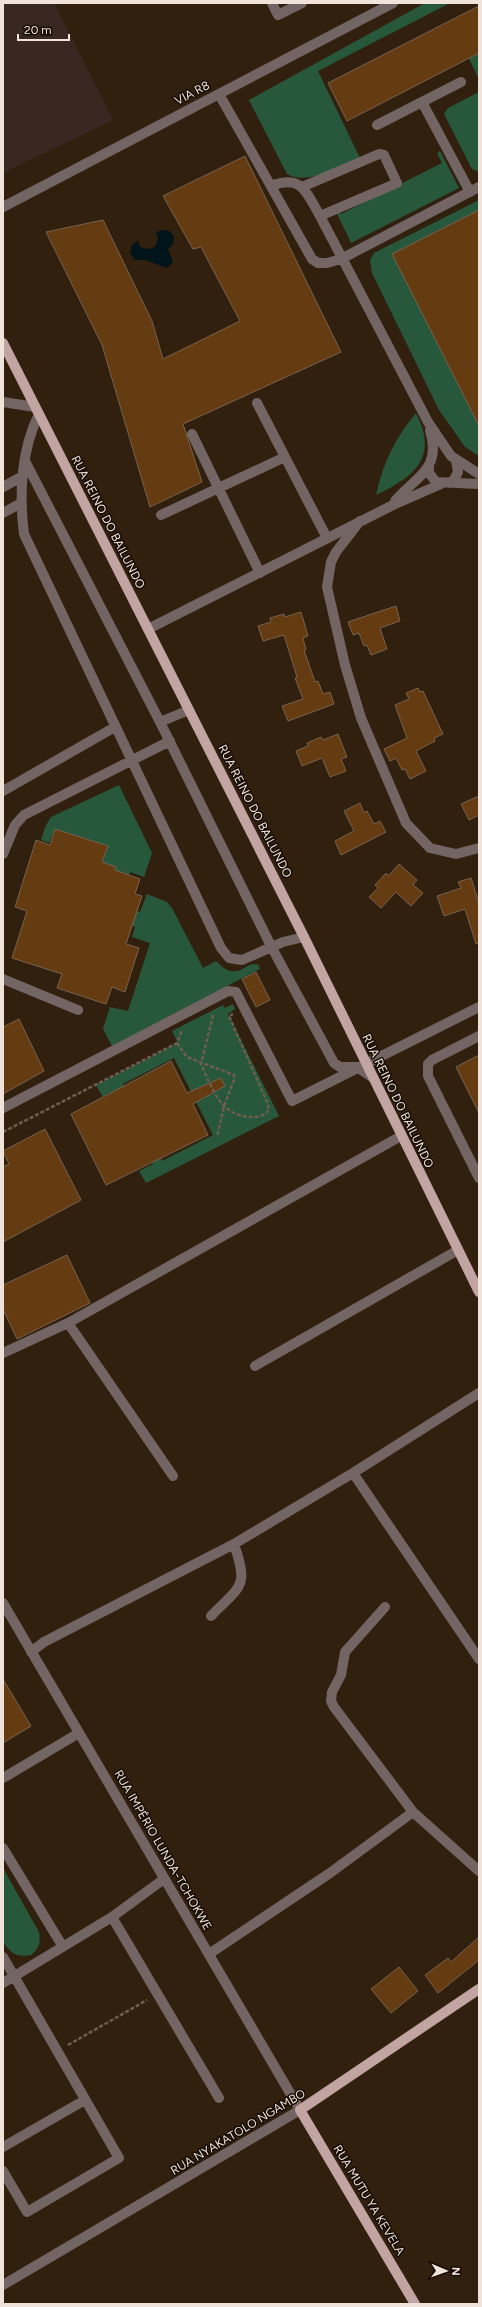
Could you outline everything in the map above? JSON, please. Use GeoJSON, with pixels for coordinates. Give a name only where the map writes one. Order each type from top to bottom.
{"type":"FeatureCollection","features":[{"type":"Feature","properties":{"kind":"main road","name":"RUA REINO DO BAILUNDO"},"geometry":{"type":"LineString","coordinates":[[3,343],[304,937],[361,1065],[372,1077],[479,1292]]}},
{"type":"Feature","properties":{"kind":"main road","name":"RUA NYAKATOLO NGAMBO"},"geometry":{"type":"LineString","coordinates":[[300,2110],[479,1990]]}},
{"type":"Feature","properties":{"kind":"main road","name":"RUA MUTU YA KEVELA"},"geometry":{"type":"LineString","coordinates":[[300,2110],[415,2304]]}},
{"type":"Feature","properties":{"kind":"street"},"geometry":{"type":"LineString","coordinates":[[272,3],[278,15],[302,3]]}},
{"type":"Feature","properties":{"kind":"street","name":"VIA R8"},"geometry":{"type":"LineString","coordinates":[[3,207],[393,3]]}},
{"type":"Feature","properties":{"kind":"street"},"geometry":{"type":"LineString","coordinates":[[377,125],[462,82]]}},
{"type":"Feature","properties":{"kind":"street"},"geometry":{"type":"LineString","coordinates":[[219,94],[312,259],[318,263],[327,263],[342,259],[479,187]]}},
{"type":"Feature","properties":{"kind":"street"},"geometry":{"type":"LineString","coordinates":[[422,102],[470,192]]}},
{"type":"Feature","properties":{"kind":"street"},"geometry":{"type":"LineString","coordinates":[[302,187],[379,154],[384,155],[398,181],[396,185],[320,216]]}},
{"type":"Feature","properties":{"kind":"street"},"geometry":{"type":"LineString","coordinates":[[148,630],[392,505],[454,480],[458,472],[454,458],[428,422],[320,216],[302,187],[291,182],[270,186]]}},
{"type":"Feature","properties":{"kind":"street"},"geometry":{"type":"LineString","coordinates":[[3,402],[37,411],[30,435],[23,476],[21,503],[24,534],[224,953],[229,958],[242,960],[271,946],[304,937]]}},
{"type":"Feature","properties":{"kind":"street"},"geometry":{"type":"LineString","coordinates":[[257,403],[327,538]]}},
{"type":"Feature","properties":{"kind":"street"},"geometry":{"type":"LineString","coordinates":[[428,422],[434,445],[430,463],[431,478],[445,483],[479,484]]}},
{"type":"Feature","properties":{"kind":"street"},"geometry":{"type":"LineString","coordinates":[[192,434],[260,573]]}},
{"type":"Feature","properties":{"kind":"street"},"geometry":{"type":"LineString","coordinates":[[392,505],[417,482],[430,463],[438,455],[454,458],[479,474]]}},
{"type":"Feature","properties":{"kind":"street"},"geometry":{"type":"LineString","coordinates":[[161,515],[285,457]]}},
{"type":"Feature","properties":{"kind":"street"},"geometry":{"type":"LineString","coordinates":[[25,461],[170,741],[271,946],[334,1063],[340,1067],[361,1065]]}},
{"type":"Feature","properties":{"kind":"street"},"geometry":{"type":"LineString","coordinates":[[3,487],[23,476]]}},
{"type":"Feature","properties":{"kind":"street"},"geometry":{"type":"LineString","coordinates":[[3,513],[21,503]]}},
{"type":"Feature","properties":{"kind":"street"},"geometry":{"type":"LineString","coordinates":[[360,521],[336,552],[331,562],[328,587],[345,665],[361,718],[406,823],[430,848],[456,854],[479,848]]}},
{"type":"Feature","properties":{"kind":"street"},"geometry":{"type":"LineString","coordinates":[[160,722],[189,710]]}},
{"type":"Feature","properties":{"kind":"street"},"geometry":{"type":"LineString","coordinates":[[3,791],[115,727]]}},
{"type":"Feature","properties":{"kind":"street"},"geometry":{"type":"LineString","coordinates":[[3,854],[15,825],[24,815],[132,762],[170,741]]}},
{"type":"Feature","properties":{"kind":"street"},"geometry":{"type":"LineString","coordinates":[[3,979],[78,1010]]}},
{"type":"Feature","properties":{"kind":"street"},"geometry":{"type":"LineString","coordinates":[[3,1108],[228,991],[236,992],[292,1101],[479,1007]]}},
{"type":"Feature","properties":{"kind":"street"},"geometry":{"type":"LineString","coordinates":[[479,1036],[432,1060],[427,1069],[479,1178]]}},
{"type":"Feature","properties":{"kind":"street"},"geometry":{"type":"LineString","coordinates":[[3,1353],[68,1323],[401,1136]]}},
{"type":"Feature","properties":{"kind":"street"},"geometry":{"type":"LineString","coordinates":[[255,1366],[458,1250]]}},
{"type":"Feature","properties":{"kind":"street"},"geometry":{"type":"LineString","coordinates":[[68,1323],[173,1476]]}},
{"type":"Feature","properties":{"kind":"street"},"geometry":{"type":"LineString","coordinates":[[32,1652],[44,1642],[234,1544],[353,1473],[479,1393]]}},
{"type":"Feature","properties":{"kind":"street"},"geometry":{"type":"LineString","coordinates":[[353,1473],[479,1659]]}},
{"type":"Feature","properties":{"kind":"street"},"geometry":{"type":"LineString","coordinates":[[211,1616],[237,1589],[243,1578],[242,1569],[234,1544]]}},
{"type":"Feature","properties":{"kind":"street","name":"RUA IMPÉRIO LUNDA-TCHOKWE"},"geometry":{"type":"LineString","coordinates":[[3,1603],[300,2110]]}},
{"type":"Feature","properties":{"kind":"street"},"geometry":{"type":"LineString","coordinates":[[385,1607],[345,1652],[341,1675],[332,1692],[334,1707],[413,1812],[479,1871]]}},
{"type":"Feature","properties":{"kind":"street"},"geometry":{"type":"LineString","coordinates":[[3,1778],[79,1733]]}},
{"type":"Feature","properties":{"kind":"street"},"geometry":{"type":"LineString","coordinates":[[209,1954],[330,1872],[413,1812]]}},
{"type":"Feature","properties":{"kind":"street"},"geometry":{"type":"LineString","coordinates":[[3,1848],[63,1947]]}},
{"type":"Feature","properties":{"kind":"street"},"geometry":{"type":"LineString","coordinates":[[3,1983],[112,1917],[164,1879]]}},
{"type":"Feature","properties":{"kind":"street"},"geometry":{"type":"LineString","coordinates":[[112,1917],[218,2098]]}},
{"type":"Feature","properties":{"kind":"street"},"geometry":{"type":"LineString","coordinates":[[3,1957],[119,2158],[27,2212],[3,2172]]}},
{"type":"Feature","properties":{"kind":"street"},"geometry":{"type":"LineString","coordinates":[[3,2147],[85,2100]]}},
{"type":"Feature","properties":{"kind":"street","name":"RUA NYAKATOLO NGAMBO"},"geometry":{"type":"LineString","coordinates":[[3,2285],[300,2110]]}},
{"type":"Feature","properties":{"kind":"path"},"geometry":{"type":"LineString","coordinates":[[207,1017],[220,1010]]}},
{"type":"Feature","properties":{"kind":"path"},"geometry":{"type":"LineString","coordinates":[[213,1014],[201,1064],[224,1106],[248,1118],[260,1117],[265,1115],[269,1110],[268,1104],[228,1016],[237,1012]]}},
{"type":"Feature","properties":{"kind":"path"},"geometry":{"type":"LineString","coordinates":[[3,1132],[177,1043],[183,1028]]}},
{"type":"Feature","properties":{"kind":"path"},"geometry":{"type":"LineString","coordinates":[[177,1043],[187,1057],[201,1064],[234,1075],[232,1089],[224,1106],[217,1137]]}},
{"type":"Feature","properties":{"kind":"path"},"geometry":{"type":"LineString","coordinates":[[57,2051],[158,1994]]}},
{"type":"Feature","properties":{"kind":"shaded area"},"geometry":{"type":"Polygon","coordinates":[[[3,3],[54,3],[113,120],[3,173],[3,3]]]}},
{"type":"Feature","properties":{"kind":"shaded area"},"geometry":{"type":"Polygon","coordinates":[[[162,230],[170,231],[174,237],[173,244],[168,249],[173,262],[167,268],[145,260],[135,260],[130,253],[132,245],[138,240],[140,247],[147,249],[155,247],[158,239],[156,232],[162,230]]]}},
{"type":"Feature","properties":{"kind":"green space"},"geometry":{"type":"Polygon","coordinates":[[[425,3],[450,3],[318,71],[360,158],[324,174],[304,178],[287,174],[249,100],[425,3]]]}},
{"type":"Feature","properties":{"kind":"green space"},"geometry":{"type":"Polygon","coordinates":[[[479,49],[479,79],[467,55],[479,49]]]}},
{"type":"Feature","properties":{"kind":"green space"},"geometry":{"type":"Polygon","coordinates":[[[479,92],[479,172],[472,169],[444,114],[448,108],[479,92]]]}},
{"type":"Feature","properties":{"kind":"green space"},"geometry":{"type":"Polygon","coordinates":[[[440,151],[459,188],[351,243],[333,205],[337,205],[341,214],[442,163],[437,153],[440,151]]]}},
{"type":"Feature","properties":{"kind":"green space"},"geometry":{"type":"Polygon","coordinates":[[[479,200],[479,456],[465,447],[439,410],[372,273],[370,260],[374,253],[479,200]]]}},
{"type":"Feature","properties":{"kind":"green space"},"geometry":{"type":"Polygon","coordinates":[[[416,413],[425,442],[423,454],[419,464],[402,481],[376,495],[382,472],[391,451],[396,441],[416,413]]]}},
{"type":"Feature","properties":{"kind":"green space"},"geometry":{"type":"Polygon","coordinates":[[[119,785],[152,853],[144,877],[130,872],[124,890],[110,885],[116,867],[102,862],[107,847],[55,829],[49,843],[41,840],[46,825],[51,817],[119,785]]]}},
{"type":"Feature","properties":{"kind":"green space"},"geometry":{"type":"Polygon","coordinates":[[[147,894],[167,902],[172,908],[203,968],[216,961],[230,971],[241,970],[254,964],[259,965],[260,969],[112,1046],[103,1029],[110,1007],[128,1011],[150,943],[132,937],[135,927],[126,924],[131,909],[140,912],[147,894]]]}},
{"type":"Feature","properties":{"kind":"green space"},"geometry":{"type":"Polygon","coordinates":[[[233,1004],[235,1009],[228,1014],[279,1116],[146,1183],[139,1171],[153,1164],[146,1152],[155,1147],[162,1161],[213,1135],[174,1058],[123,1084],[131,1100],[114,1091],[103,1097],[96,1085],[178,1043],[172,1031],[223,1005],[225,1008],[233,1004]]]}},
{"type":"Feature","properties":{"kind":"green space"},"geometry":{"type":"Polygon","coordinates":[[[3,1868],[39,1932],[39,1945],[31,1955],[21,1956],[14,1954],[3,1942],[3,1868]]]}},
{"type":"Feature","properties":{"kind":"building"},"geometry":{"type":"Polygon","coordinates":[[[479,6],[479,53],[347,121],[328,83],[479,6]]]}},
{"type":"Feature","properties":{"kind":"building"},"geometry":{"type":"Polygon","coordinates":[[[245,156],[341,352],[183,424],[202,482],[150,507],[102,345],[46,232],[103,220],[152,321],[163,359],[240,321],[201,247],[193,249],[163,196],[245,156]]]}},
{"type":"Feature","properties":{"kind":"building"},"geometry":{"type":"Polygon","coordinates":[[[479,210],[479,426],[392,254],[479,210]]]}},
{"type":"Feature","properties":{"kind":"building"},"geometry":{"type":"Polygon","coordinates":[[[396,606],[400,621],[380,628],[387,649],[371,655],[367,645],[364,646],[359,633],[353,635],[348,622],[396,606]]]}},
{"type":"Feature","properties":{"kind":"building"},"geometry":{"type":"Polygon","coordinates":[[[301,612],[308,636],[303,638],[306,650],[304,650],[315,682],[318,681],[323,694],[330,692],[334,704],[288,721],[282,706],[303,699],[295,678],[297,677],[284,635],[263,641],[258,626],[271,622],[270,618],[284,614],[285,617],[301,612]]]}},
{"type":"Feature","properties":{"kind":"building"},"geometry":{"type":"Polygon","coordinates":[[[418,688],[420,692],[423,691],[443,734],[434,738],[435,741],[416,751],[426,771],[410,779],[405,769],[402,770],[396,758],[390,761],[384,749],[407,738],[395,705],[409,699],[406,693],[418,688]]]}},
{"type":"Feature","properties":{"kind":"building"},"geometry":{"type":"Polygon","coordinates":[[[338,734],[347,757],[341,759],[346,771],[330,777],[322,758],[302,766],[296,751],[308,746],[307,743],[321,737],[323,740],[338,734]]]}},
{"type":"Feature","properties":{"kind":"building"},"geometry":{"type":"Polygon","coordinates":[[[479,796],[479,815],[469,820],[461,804],[479,796]]]}},
{"type":"Feature","properties":{"kind":"building"},"geometry":{"type":"Polygon","coordinates":[[[360,803],[364,813],[367,811],[374,824],[380,821],[386,832],[341,855],[335,841],[354,831],[344,811],[360,803]]]}},
{"type":"Feature","properties":{"kind":"building"},"geometry":{"type":"Polygon","coordinates":[[[55,829],[108,846],[102,862],[116,867],[115,870],[140,879],[135,894],[142,896],[126,944],[139,948],[125,992],[112,987],[106,1004],[57,988],[62,974],[12,958],[27,911],[15,907],[36,840],[50,845],[55,829]]]}},
{"type":"Feature","properties":{"kind":"building"},"geometry":{"type":"Polygon","coordinates":[[[399,864],[417,880],[413,885],[423,893],[411,906],[396,892],[381,908],[369,897],[378,888],[375,885],[386,873],[388,876],[399,864]]]}},
{"type":"Feature","properties":{"kind":"building"},"geometry":{"type":"Polygon","coordinates":[[[471,878],[479,903],[479,943],[476,944],[465,909],[444,916],[437,896],[461,888],[458,882],[471,878]]]}},
{"type":"Feature","properties":{"kind":"building"},"geometry":{"type":"Polygon","coordinates":[[[256,972],[270,1000],[256,1007],[242,979],[256,972]]]}},
{"type":"Feature","properties":{"kind":"building"},"geometry":{"type":"Polygon","coordinates":[[[19,1019],[44,1071],[3,1094],[3,1027],[19,1019]]]}},
{"type":"Feature","properties":{"kind":"building"},"geometry":{"type":"Polygon","coordinates":[[[479,1055],[479,1113],[456,1067],[479,1055]]]}},
{"type":"Feature","properties":{"kind":"building"},"geometry":{"type":"Polygon","coordinates":[[[171,1061],[187,1093],[221,1078],[225,1086],[193,1104],[208,1135],[106,1185],[71,1114],[171,1061]]]}},
{"type":"Feature","properties":{"kind":"building"},"geometry":{"type":"Polygon","coordinates":[[[45,1129],[81,1200],[3,1242],[3,1167],[9,1164],[3,1151],[45,1129]]]}},
{"type":"Feature","properties":{"kind":"building"},"geometry":{"type":"Polygon","coordinates":[[[67,1255],[90,1303],[17,1339],[3,1309],[3,1285],[67,1255]]]}},
{"type":"Feature","properties":{"kind":"building"},"geometry":{"type":"Polygon","coordinates":[[[3,1679],[31,1726],[3,1743],[3,1679]]]}},
{"type":"Feature","properties":{"kind":"building"},"geometry":{"type":"Polygon","coordinates":[[[479,1937],[479,1960],[438,1993],[425,1975],[448,1958],[451,1962],[479,1937]]]}},
{"type":"Feature","properties":{"kind":"building"},"geometry":{"type":"Polygon","coordinates":[[[399,1967],[418,1991],[391,2013],[371,1989],[399,1967]]]}}]}
